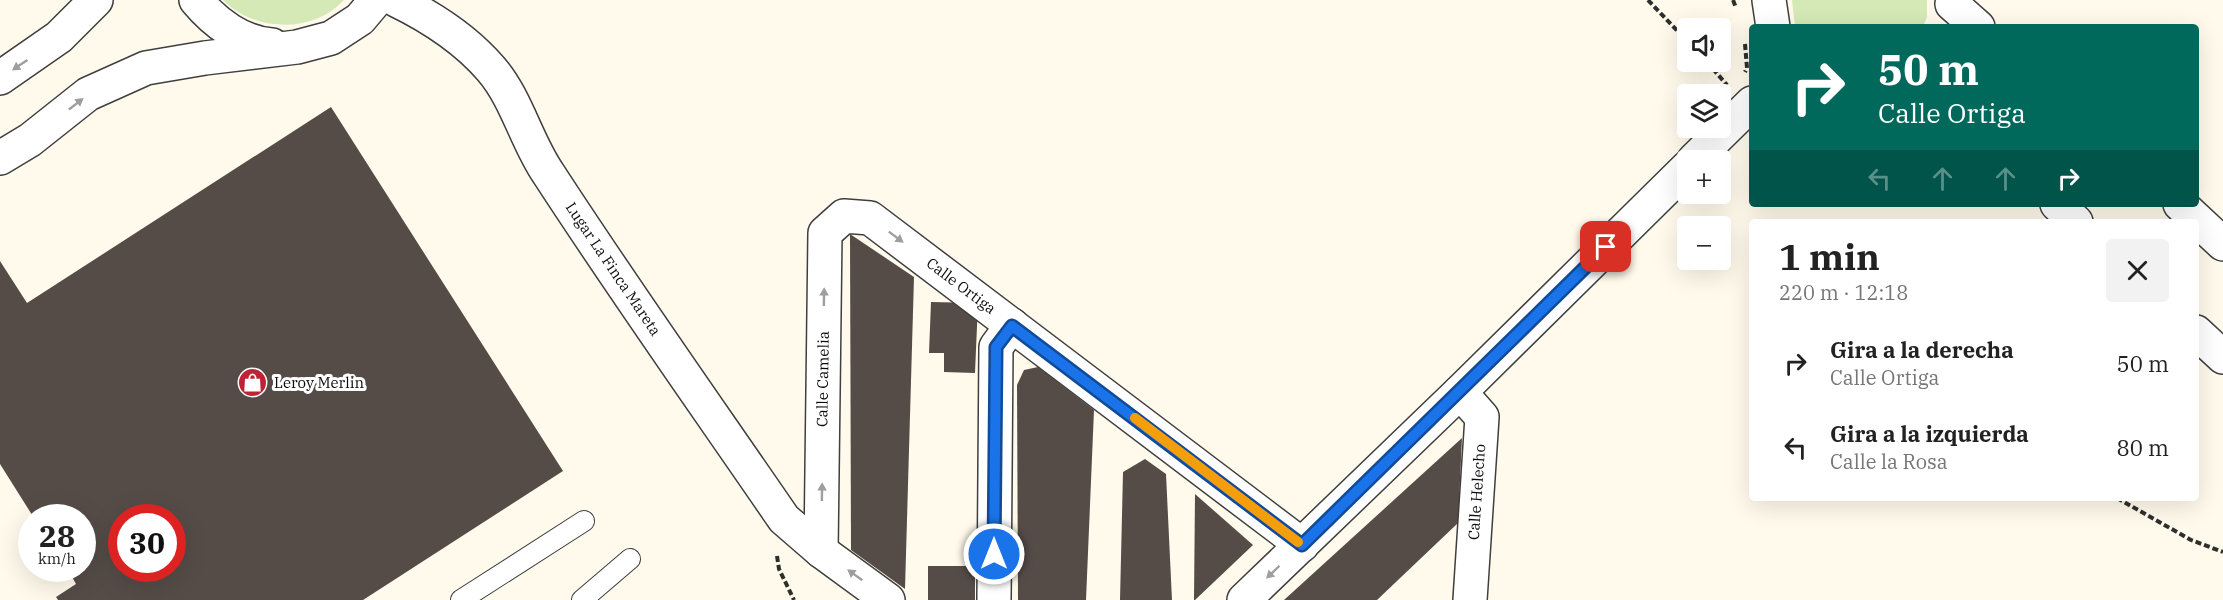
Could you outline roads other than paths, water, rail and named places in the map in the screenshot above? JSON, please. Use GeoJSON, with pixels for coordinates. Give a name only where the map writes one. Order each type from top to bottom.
{"type":"FeatureCollection","features":[{"type":"Feature","properties":{"kind":"street"},"geometry":{"type":"LineString","coordinates":[[0,78],[59,37],[96,0]]}},
{"type":"Feature","properties":{"kind":"street"},"geometry":{"type":"LineString","coordinates":[[196,0],[224,28],[259,44],[297,47]]}},
{"type":"Feature","properties":{"kind":"street"},"geometry":{"type":"LineString","coordinates":[[0,170],[30,140],[88,94],[146,68],[297,47],[331,38],[360,19],[376,0]]}},
{"type":"Feature","properties":{"kind":"street","name":"Lugar La Finca Mareta"},"geometry":{"type":"LineString","coordinates":[[396,0],[423,14],[476,53],[493,72],[509,96],[546,171],[781,515],[821,551],[888,600]]}},
{"type":"Feature","properties":{"kind":"street"},"geometry":{"type":"LineString","coordinates":[[1951,10],[1973,24]]}},
{"type":"Feature","properties":{"kind":"street"},"geometry":{"type":"LineString","coordinates":[[1702,150],[1747,90]]}},
{"type":"Feature","properties":{"kind":"street"},"geometry":{"type":"LineString","coordinates":[[0,158],[30,140]]}},
{"type":"Feature","properties":{"kind":"street"},"geometry":{"type":"LineString","coordinates":[[1244,600],[1460,392],[1677,178]]}},
{"type":"Feature","properties":{"kind":"street"},"geometry":{"type":"LineString","coordinates":[[2060,207],[2073,219]]}},
{"type":"Feature","properties":{"kind":"street"},"geometry":{"type":"LineString","coordinates":[[2183,207],[2196,219]]}},
{"type":"Feature","properties":{"kind":"street","name":"Calle Camelia"},"geometry":{"type":"LineString","coordinates":[[821,551],[825,233],[843,216]]}},
{"type":"Feature","properties":{"kind":"street","name":"Calle Ortiga"},"geometry":{"type":"LineString","coordinates":[[843,216],[870,218],[1302,545]]}},
{"type":"Feature","properties":{"kind":"street"},"geometry":{"type":"LineString","coordinates":[[2199,222],[2223,244]]}},
{"type":"Feature","properties":{"kind":"street"},"geometry":{"type":"LineString","coordinates":[[994,600],[996,347],[1012,326]]}},
{"type":"Feature","properties":{"kind":"street"},"geometry":{"type":"LineString","coordinates":[[2199,335],[2223,357]]}},
{"type":"Feature","properties":{"kind":"street","name":"Calle Helecho"},"geometry":{"type":"LineString","coordinates":[[1460,392],[1482,417],[1470,600]]}},
{"type":"Feature","properties":{"kind":"lane"},"geometry":{"type":"LineString","coordinates":[[461,600],[584,521]]}},
{"type":"Feature","properties":{"kind":"lane"},"geometry":{"type":"LineString","coordinates":[[582,600],[630,559]]}},
{"type":"Feature","properties":{"kind":"place","name":"Leroy Merlin"},"geometry":{"type":"Point","coordinates":[253,383]}}]}
